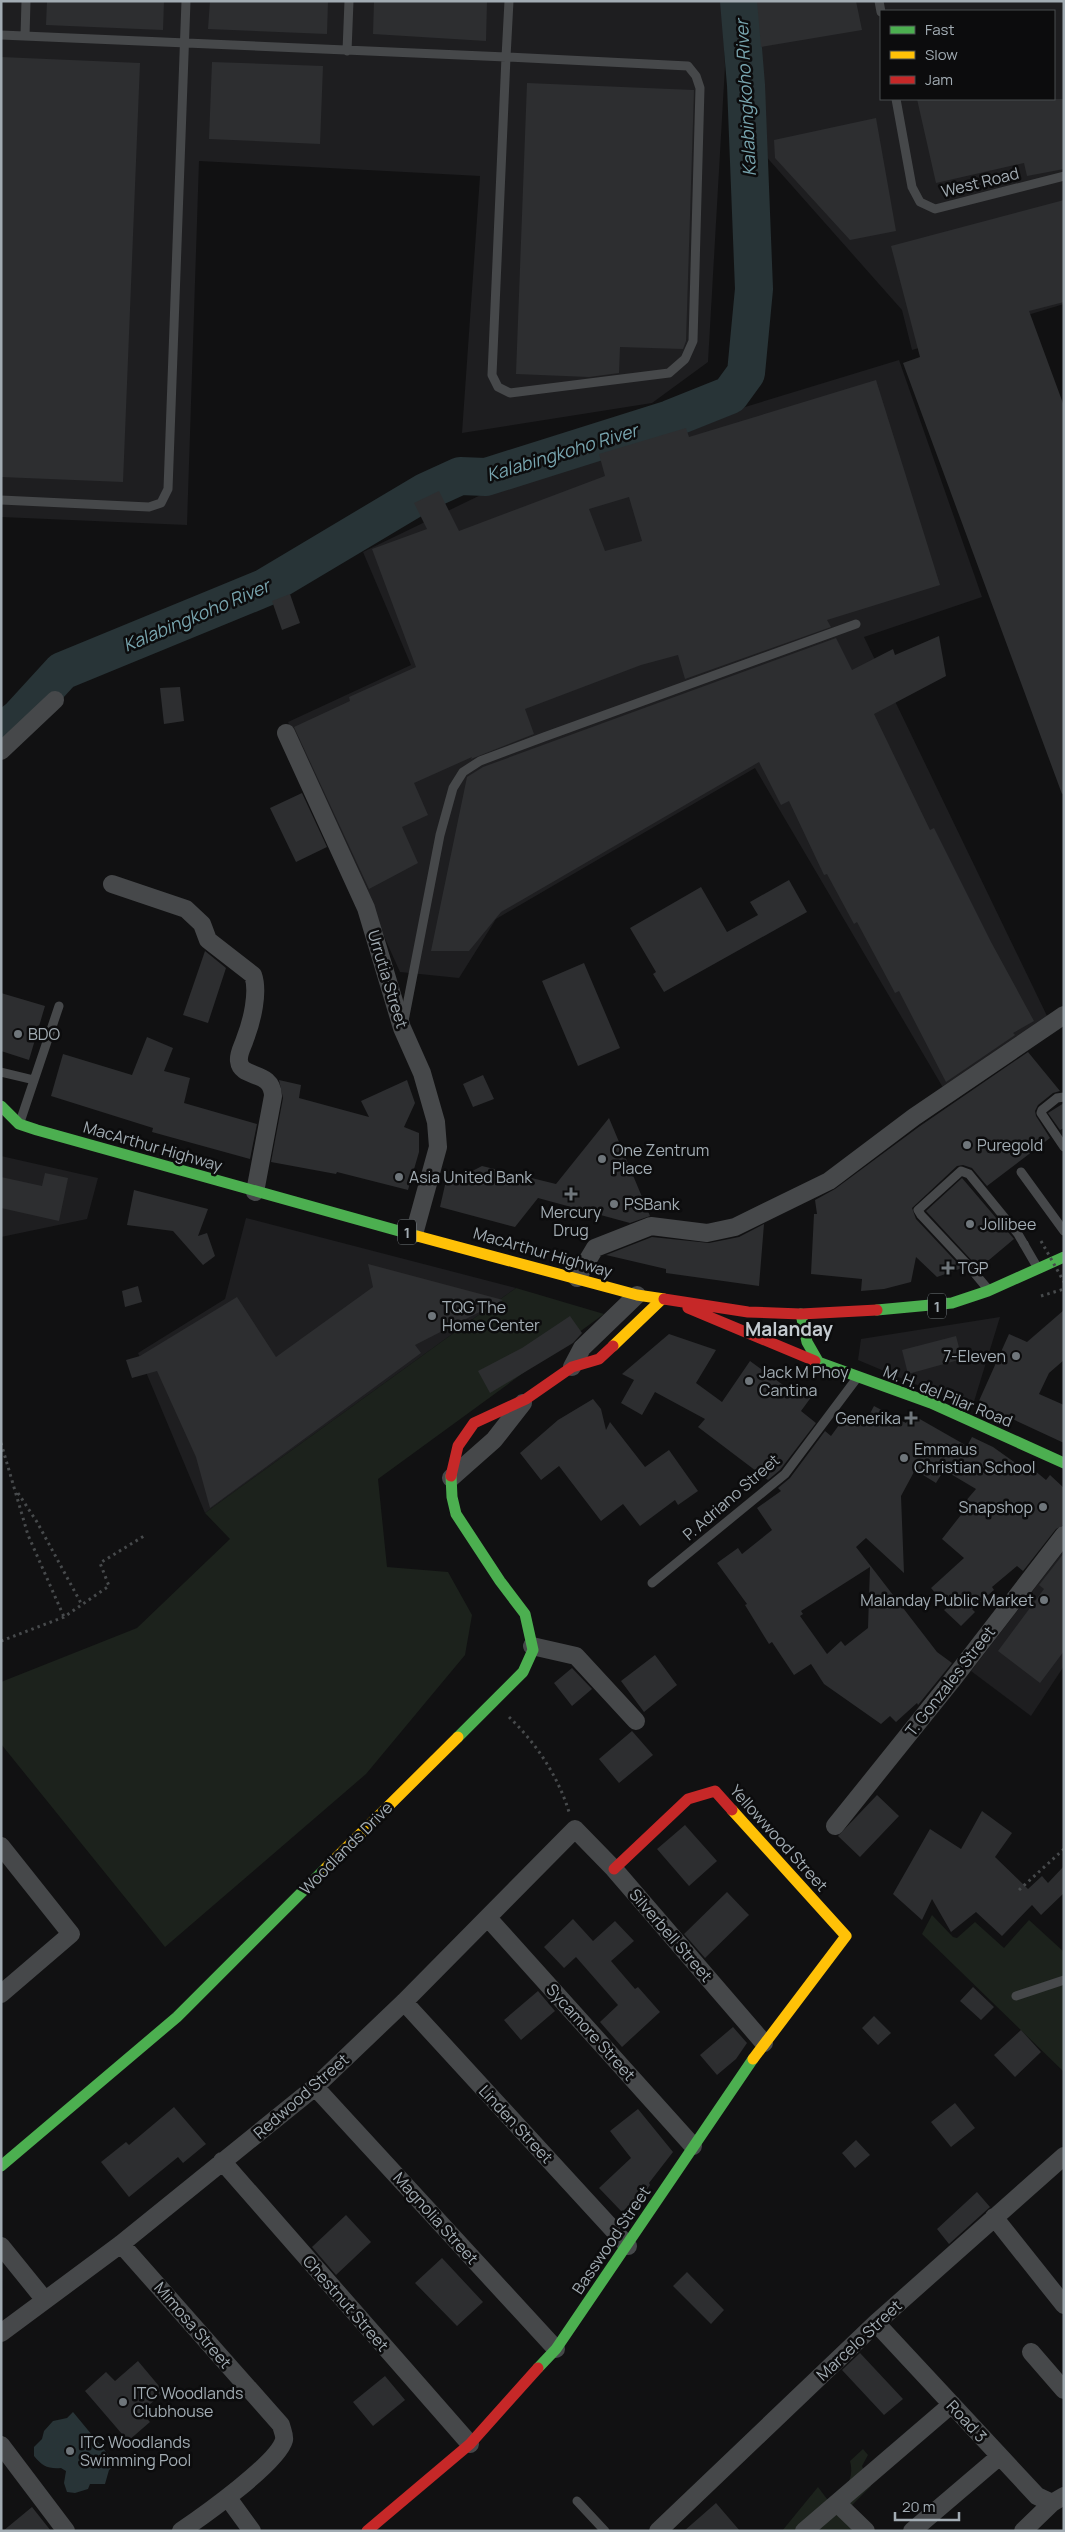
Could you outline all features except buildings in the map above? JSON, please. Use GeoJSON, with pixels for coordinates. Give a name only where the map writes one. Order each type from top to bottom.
{"type":"FeatureCollection","features":[{"type":"Feature","properties":{"kind":"main road","name":"MacArthur Highway"},"geometry":{"type":"LineString","coordinates":[[1,1106],[15,1125],[255,1192],[637,1295],[666,1301],[748,1312],[801,1314],[940,1306],[988,1291],[1039,1270],[1064,1257]]}},
{"type":"Feature","properties":{"kind":"main road"},"geometry":{"type":"LineString","coordinates":[[532,1646],[525,1614],[500,1582],[456,1514],[452,1497],[451,1478],[458,1446],[474,1423],[526,1399],[572,1367],[599,1359],[666,1301]]}},
{"type":"Feature","properties":{"kind":"main road","name":"M. H. del Pilar Road"},"geometry":{"type":"LineString","coordinates":[[666,1301],[819,1363],[939,1407],[1064,1463]]}},
{"type":"Feature","properties":{"kind":"main road"},"geometry":{"type":"LineString","coordinates":[[801,1314],[806,1342],[819,1363]]}},
{"type":"Feature","properties":{"kind":"main road","name":"Woodlands Drive"},"geometry":{"type":"LineString","coordinates":[[1,2166],[177,2017],[523,1672],[533,1650],[532,1646]]}},
{"type":"Feature","properties":{"kind":"main road","name":"Yellowwood Street"},"geometry":{"type":"LineString","coordinates":[[614,1869],[688,1799],[715,1790],[846,1936]]}},
{"type":"Feature","properties":{"kind":"main road","name":"Basswood Street"},"geometry":{"type":"LineString","coordinates":[[367,2531],[470,2444],[556,2349],[628,2246],[693,2146],[764,2043],[846,1936]]}},
{"type":"Feature","properties":{"kind":"street"},"geometry":{"type":"LineString","coordinates":[[1,751],[55,700]]}},
{"type":"Feature","properties":{"kind":"street","name":"Urrutia Street"},"geometry":{"type":"LineString","coordinates":[[286,734],[366,908],[402,1028],[422,1073],[436,1122],[438,1147],[414,1234]]}},
{"type":"Feature","properties":{"kind":"street"},"geometry":{"type":"LineString","coordinates":[[112,884],[186,909],[202,924],[208,940],[253,975],[256,983],[255,994],[246,1037],[239,1055],[239,1064],[243,1070],[267,1080],[273,1088],[255,1192]]}},
{"type":"Feature","properties":{"kind":"street"},"geometry":{"type":"LineString","coordinates":[[576,1278],[594,1248],[655,1226],[680,1231],[707,1233],[735,1227],[829,1181],[914,1118],[1064,1015]]}},
{"type":"Feature","properties":{"kind":"street"},"geometry":{"type":"LineString","coordinates":[[572,1367],[582,1348],[637,1295]]}},
{"type":"Feature","properties":{"kind":"street"},"geometry":{"type":"LineString","coordinates":[[451,1478],[494,1440],[526,1399]]}},
{"type":"Feature","properties":{"kind":"street","name":"T. Gonzales Street"},"geometry":{"type":"LineString","coordinates":[[835,1826],[1064,1535]]}},
{"type":"Feature","properties":{"kind":"street"},"geometry":{"type":"LineString","coordinates":[[532,1646],[576,1656],[636,1721]]}},
{"type":"Feature","properties":{"kind":"street","name":"Silverbell Street"},"geometry":{"type":"LineString","coordinates":[[575,1829],[614,1869],[764,2043]]}},
{"type":"Feature","properties":{"kind":"street","name":"Redwood Street"},"geometry":{"type":"LineString","coordinates":[[1,2333],[44,2299],[121,2244],[315,2087],[404,2002],[575,1829]]}},
{"type":"Feature","properties":{"kind":"street"},"geometry":{"type":"LineString","coordinates":[[1,1846],[71,1934],[1,1994]]}},
{"type":"Feature","properties":{"kind":"street","name":"Sycamore Street"},"geometry":{"type":"LineString","coordinates":[[488,1918],[693,2146]]}},
{"type":"Feature","properties":{"kind":"street","name":"Linden Street"},"geometry":{"type":"LineString","coordinates":[[404,2002],[628,2246]]}},
{"type":"Feature","properties":{"kind":"street","name":"Magnolia Street"},"geometry":{"type":"LineString","coordinates":[[315,2087],[556,2349]]}},
{"type":"Feature","properties":{"kind":"street","name":"Marcelo Street"},"geometry":{"type":"LineString","coordinates":[[658,2531],[876,2323],[1064,2156]]}},
{"type":"Feature","properties":{"kind":"street","name":"Chestnut Street"},"geometry":{"type":"LineString","coordinates":[[222,2161],[470,2444]]}},
{"type":"Feature","properties":{"kind":"street"},"geometry":{"type":"LineString","coordinates":[[994,2217],[1064,2305]]}},
{"type":"Feature","properties":{"kind":"street","name":"Mimosa Street"},"geometry":{"type":"LineString","coordinates":[[121,2244],[280,2426],[285,2438],[280,2450],[228,2498],[181,2531]]}},
{"type":"Feature","properties":{"kind":"street"},"geometry":{"type":"LineString","coordinates":[[1,2246],[44,2299]]}},
{"type":"Feature","properties":{"kind":"street","name":"Road 3"},"geometry":{"type":"LineString","coordinates":[[876,2323],[1037,2496],[1058,2500]]}},
{"type":"Feature","properties":{"kind":"street"},"geometry":{"type":"LineString","coordinates":[[1031,2352],[1064,2390]]}},
{"type":"Feature","properties":{"kind":"street"},"geometry":{"type":"LineString","coordinates":[[804,2531],[952,2404]]}},
{"type":"Feature","properties":{"kind":"street"},"geometry":{"type":"LineString","coordinates":[[1,2445],[66,2531]]}},
{"type":"Feature","properties":{"kind":"street"},"geometry":{"type":"LineString","coordinates":[[912,2531],[1000,2456]]}},
{"type":"Feature","properties":{"kind":"street"},"geometry":{"type":"LineString","coordinates":[[228,2498],[252,2531]]}},
{"type":"Feature","properties":{"kind":"street"},"geometry":{"type":"LineString","coordinates":[[1023,2531],[1058,2500]]}},
{"type":"Feature","properties":{"kind":"street"},"geometry":{"type":"LineString","coordinates":[[837,2503],[866,2531]]}},
{"type":"Feature","properties":{"kind":"lane"},"geometry":{"type":"LineString","coordinates":[[25,36],[26,1]]}},
{"type":"Feature","properties":{"kind":"lane"},"geometry":{"type":"LineString","coordinates":[[1,500],[149,507],[161,503],[168,489],[186,1]]}},
{"type":"Feature","properties":{"kind":"lane"},"geometry":{"type":"LineString","coordinates":[[347,51],[348,1]]}},
{"type":"Feature","properties":{"kind":"lane"},"geometry":{"type":"LineString","coordinates":[[1,35],[506,57],[688,66],[696,76],[700,88],[693,341],[685,359],[669,373],[510,393],[498,387],[492,375],[506,57],[509,1]]}},
{"type":"Feature","properties":{"kind":"lane","name":"West Road"},"geometry":{"type":"LineString","coordinates":[[896,100],[912,187],[920,202],[935,209],[1064,176]]}},
{"type":"Feature","properties":{"kind":"lane"},"geometry":{"type":"LineString","coordinates":[[402,1028],[440,835],[453,788],[463,772],[480,762],[535,741],[856,624]]}},
{"type":"Feature","properties":{"kind":"lane"},"geometry":{"type":"LineString","coordinates":[[15,1125],[34,1080],[59,1006]]}},
{"type":"Feature","properties":{"kind":"lane"},"geometry":{"type":"LineString","coordinates":[[1,1072],[34,1080]]}},
{"type":"Feature","properties":{"kind":"lane"},"geometry":{"type":"LineString","coordinates":[[1064,1097],[1057,1098],[1042,1110],[1041,1113],[1064,1147]]}},
{"type":"Feature","properties":{"kind":"lane"},"geometry":{"type":"LineString","coordinates":[[988,1291],[984,1282],[918,1210],[962,1171],[969,1174],[1001,1212],[1018,1234],[1039,1270]]}},
{"type":"Feature","properties":{"kind":"lane"},"geometry":{"type":"LineString","coordinates":[[1021,1172],[1064,1231]]}},
{"type":"Feature","properties":{"kind":"lane","name":"P. Adriano Street"},"geometry":{"type":"LineString","coordinates":[[652,1584],[785,1474],[857,1377]]}},
{"type":"Feature","properties":{"kind":"lane"},"geometry":{"type":"LineString","coordinates":[[1016,1996],[1064,1980]]}},
{"type":"Feature","properties":{"kind":"lane"},"geometry":{"type":"LineString","coordinates":[[577,2501],[605,2531]]}},
{"type":"Feature","properties":{"kind":"path"},"geometry":{"type":"LineString","coordinates":[[1041,1241],[1064,1282]]}},
{"type":"Feature","properties":{"kind":"path"},"geometry":{"type":"LineString","coordinates":[[1020,1246],[1029,1242]]}},
{"type":"Feature","properties":{"kind":"path"},"geometry":{"type":"LineString","coordinates":[[1039,1297],[1064,1289]]}},
{"type":"Feature","properties":{"kind":"path"},"geometry":{"type":"LineString","coordinates":[[1,1443],[28,1535],[64,1617]]}},
{"type":"Feature","properties":{"kind":"path"},"geometry":{"type":"LineString","coordinates":[[16,1490],[37,1522],[82,1605]]}},
{"type":"Feature","properties":{"kind":"path"},"geometry":{"type":"LineString","coordinates":[[1,1641],[64,1617],[109,1586],[100,1564],[144,1536]]}},
{"type":"Feature","properties":{"kind":"path"},"geometry":{"type":"LineString","coordinates":[[493,1701],[522,1731],[561,1785],[575,1829]]}},
{"type":"Feature","properties":{"kind":"path"},"geometry":{"type":"LineString","coordinates":[[1019,1890],[1064,1849]]}},
{"type":"Feature","properties":{"kind":"shaded area"},"geometry":{"type":"Polygon","coordinates":[[[1,1],[722,1],[725,66],[708,362],[652,403],[462,433],[480,176],[199,161],[187,525],[1,517],[1,1]]]}},
{"type":"Feature","properties":{"kind":"shaded area"},"geometry":{"type":"Polygon","coordinates":[[[750,1],[1064,1],[1064,304],[912,350],[902,310],[763,153],[750,1]]]}},
{"type":"Feature","properties":{"kind":"shaded area"},"geometry":{"type":"Polygon","coordinates":[[[899,360],[982,597],[864,637],[1048,1018],[945,1091],[755,768],[496,919],[459,978],[400,972],[288,722],[411,665],[363,552],[522,475],[899,360]]]}},
{"type":"Feature","properties":{"kind":"shaded area"},"geometry":{"type":"Polygon","coordinates":[[[1,1156],[98,1178],[87,1219],[1,1237],[1,1156]]]}},
{"type":"Feature","properties":{"kind":"shaded area"},"geometry":{"type":"Polygon","coordinates":[[[246,1218],[516,1288],[205,1513],[138,1353],[225,1299],[246,1218]]]}},
{"type":"Feature","properties":{"kind":"shaded area"},"geometry":{"type":"Polygon","coordinates":[[[516,1288],[604,1314],[378,1479],[387,1567],[448,1572],[472,1615],[465,1655],[366,1774],[165,1947],[1,1744],[1,1682],[137,1628],[230,1539],[205,1513],[516,1288]]]}},
{"type":"Feature","properties":{"kind":"shaded area"},"geometry":{"type":"Polygon","coordinates":[[[1000,1317],[972,1408],[858,1360],[861,1339],[1000,1317]]]}},
{"type":"Feature","properties":{"kind":"shaded area","name":"Malanday Public Market"},"geometry":{"type":"Polygon","coordinates":[[[1064,1550],[1064,1666],[1031,1716],[971,1671],[1064,1550]]]}},
{"type":"Feature","properties":{"kind":"shaded area"},"geometry":{"type":"Polygon","coordinates":[[[932,1915],[953,1937],[957,1938],[975,1922],[1004,1948],[1029,1920],[1064,1952],[1064,2072],[922,1934],[932,1915]]]}},
{"type":"Feature","properties":{"kind":"shaded area","name":"ITC Woodlands Swimming Pool"},"geometry":{"type":"Polygon","coordinates":[[[73,2412],[116,2464],[109,2470],[105,2484],[90,2484],[88,2489],[75,2493],[67,2492],[64,2483],[66,2471],[61,2468],[46,2466],[34,2456],[34,2447],[42,2439],[44,2431],[53,2421],[67,2418],[73,2412]]]}},
{"type":"Feature","properties":{"kind":"shaded area"},"geometry":{"type":"Polygon","coordinates":[[[863,2449],[868,2455],[862,2466],[871,2486],[849,2508],[865,2531],[782,2531],[818,2487],[830,2503],[844,2489],[850,2480],[850,2461],[863,2449]]]}},
{"type":"Feature","properties":{"kind":"waterway","name":"Kalabingkoho River"},"geometry":{"type":"LineString","coordinates":[[1,732],[19,718],[62,671],[264,588],[425,492],[460,476],[486,477],[670,419],[730,395],[746,373],[754,289],[746,85],[739,1]]}},
{"type":"Feature","properties":{"kind":"traffic: fast"},"geometry":{"type":"LineString","coordinates":[[1,1106],[19,1124],[37,1130],[417,1236]]}},
{"type":"Feature","properties":{"kind":"traffic: fast"},"geometry":{"type":"LineString","coordinates":[[877,1310],[952,1303],[988,1291],[1064,1257]]}},
{"type":"Feature","properties":{"kind":"traffic: fast"},"geometry":{"type":"LineString","coordinates":[[801,1314],[807,1342],[819,1363]]}},
{"type":"Feature","properties":{"kind":"traffic: fast"},"geometry":{"type":"LineString","coordinates":[[815,1361],[931,1403],[1064,1463]]}},
{"type":"Feature","properties":{"kind":"traffic: fast"},"geometry":{"type":"LineString","coordinates":[[451,1476],[452,1497],[456,1514],[500,1581],[525,1614],[533,1650],[523,1672],[458,1737]]}},
{"type":"Feature","properties":{"kind":"traffic: fast"},"geometry":{"type":"LineString","coordinates":[[1,2166],[177,2017],[326,1868]]}},
{"type":"Feature","properties":{"kind":"traffic: fast"},"geometry":{"type":"LineString","coordinates":[[538,2368],[556,2349],[753,2059]]}},
{"type":"Feature","properties":{"kind":"traffic: slow"},"geometry":{"type":"LineString","coordinates":[[417,1236],[637,1295],[664,1299]]}},
{"type":"Feature","properties":{"kind":"traffic: slow"},"geometry":{"type":"LineString","coordinates":[[613,1346],[661,1300]]}},
{"type":"Feature","properties":{"kind":"traffic: slow"},"geometry":{"type":"LineString","coordinates":[[326,1868],[458,1737]]}},
{"type":"Feature","properties":{"kind":"traffic: slow"},"geometry":{"type":"LineString","coordinates":[[732,1810],[846,1936],[753,2059]]}},
{"type":"Feature","properties":{"kind":"traffic: jam"},"geometry":{"type":"LineString","coordinates":[[664,1299],[748,1312],[801,1314],[877,1310]]}},
{"type":"Feature","properties":{"kind":"traffic: jam"},"geometry":{"type":"LineString","coordinates":[[688,1308],[815,1361]]}},
{"type":"Feature","properties":{"kind":"traffic: jam"},"geometry":{"type":"LineString","coordinates":[[451,1476],[458,1446],[474,1423],[526,1399],[572,1367],[599,1359],[613,1346]]}},
{"type":"Feature","properties":{"kind":"traffic: jam"},"geometry":{"type":"LineString","coordinates":[[614,1869],[688,1799],[715,1791],[732,1810]]}},
{"type":"Feature","properties":{"kind":"traffic: jam"},"geometry":{"type":"LineString","coordinates":[[367,2531],[470,2444],[538,2368]]}},
{"type":"Feature","properties":{"kind":"place","name":"BDO"},"geometry":{"type":"Point","coordinates":[18,1034]}},
{"type":"Feature","properties":{"kind":"place","name":"Puregold"},"geometry":{"type":"Point","coordinates":[967,1145]}},
{"type":"Feature","properties":{"kind":"place","name":"One Zentrum Place"},"geometry":{"type":"Point","coordinates":[602,1159]}},
{"type":"Feature","properties":{"kind":"place","name":"Asia United Bank"},"geometry":{"type":"Point","coordinates":[399,1177]}},
{"type":"Feature","properties":{"kind":"place","name":"Mercury Drug"},"geometry":{"type":"Point","coordinates":[571,1194]}},
{"type":"Feature","properties":{"kind":"place","name":"PSBank"},"geometry":{"type":"Point","coordinates":[614,1204]}},
{"type":"Feature","properties":{"kind":"place","name":"Jollibee"},"geometry":{"type":"Point","coordinates":[970,1224]}},
{"type":"Feature","properties":{"kind":"place","name":"TGP"},"geometry":{"type":"Point","coordinates":[948,1268]}},
{"type":"Feature","properties":{"kind":"place","name":"TQG The Home Center"},"geometry":{"type":"Point","coordinates":[432,1316]}},
{"type":"Feature","properties":{"kind":"place","name":"7-Eleven"},"geometry":{"type":"Point","coordinates":[1016,1356]}},
{"type":"Feature","properties":{"kind":"place","name":"Jack M Phoy Cantina"},"geometry":{"type":"Point","coordinates":[749,1381]}},
{"type":"Feature","properties":{"kind":"place","name":"Generika"},"geometry":{"type":"Point","coordinates":[911,1418]}},
{"type":"Feature","properties":{"kind":"place","name":"Emmaus Christian School"},"geometry":{"type":"Point","coordinates":[904,1458]}},
{"type":"Feature","properties":{"kind":"place","name":"Snapshop"},"geometry":{"type":"Point","coordinates":[1043,1507]}},
{"type":"Feature","properties":{"kind":"place","name":"Malanday Public Market"},"geometry":{"type":"Point","coordinates":[1044,1600]}},
{"type":"Feature","properties":{"kind":"place","name":"ITC Woodlands Clubhouse"},"geometry":{"type":"Point","coordinates":[123,2402]}},
{"type":"Feature","properties":{"kind":"place","name":"ITC Woodlands Swimming Pool"},"geometry":{"type":"Point","coordinates":[70,2451]}},
{"type":"Feature","properties":{"kind":"district","name":"Malanday"},"geometry":{"type":"Point","coordinates":[789,1329]}}]}
